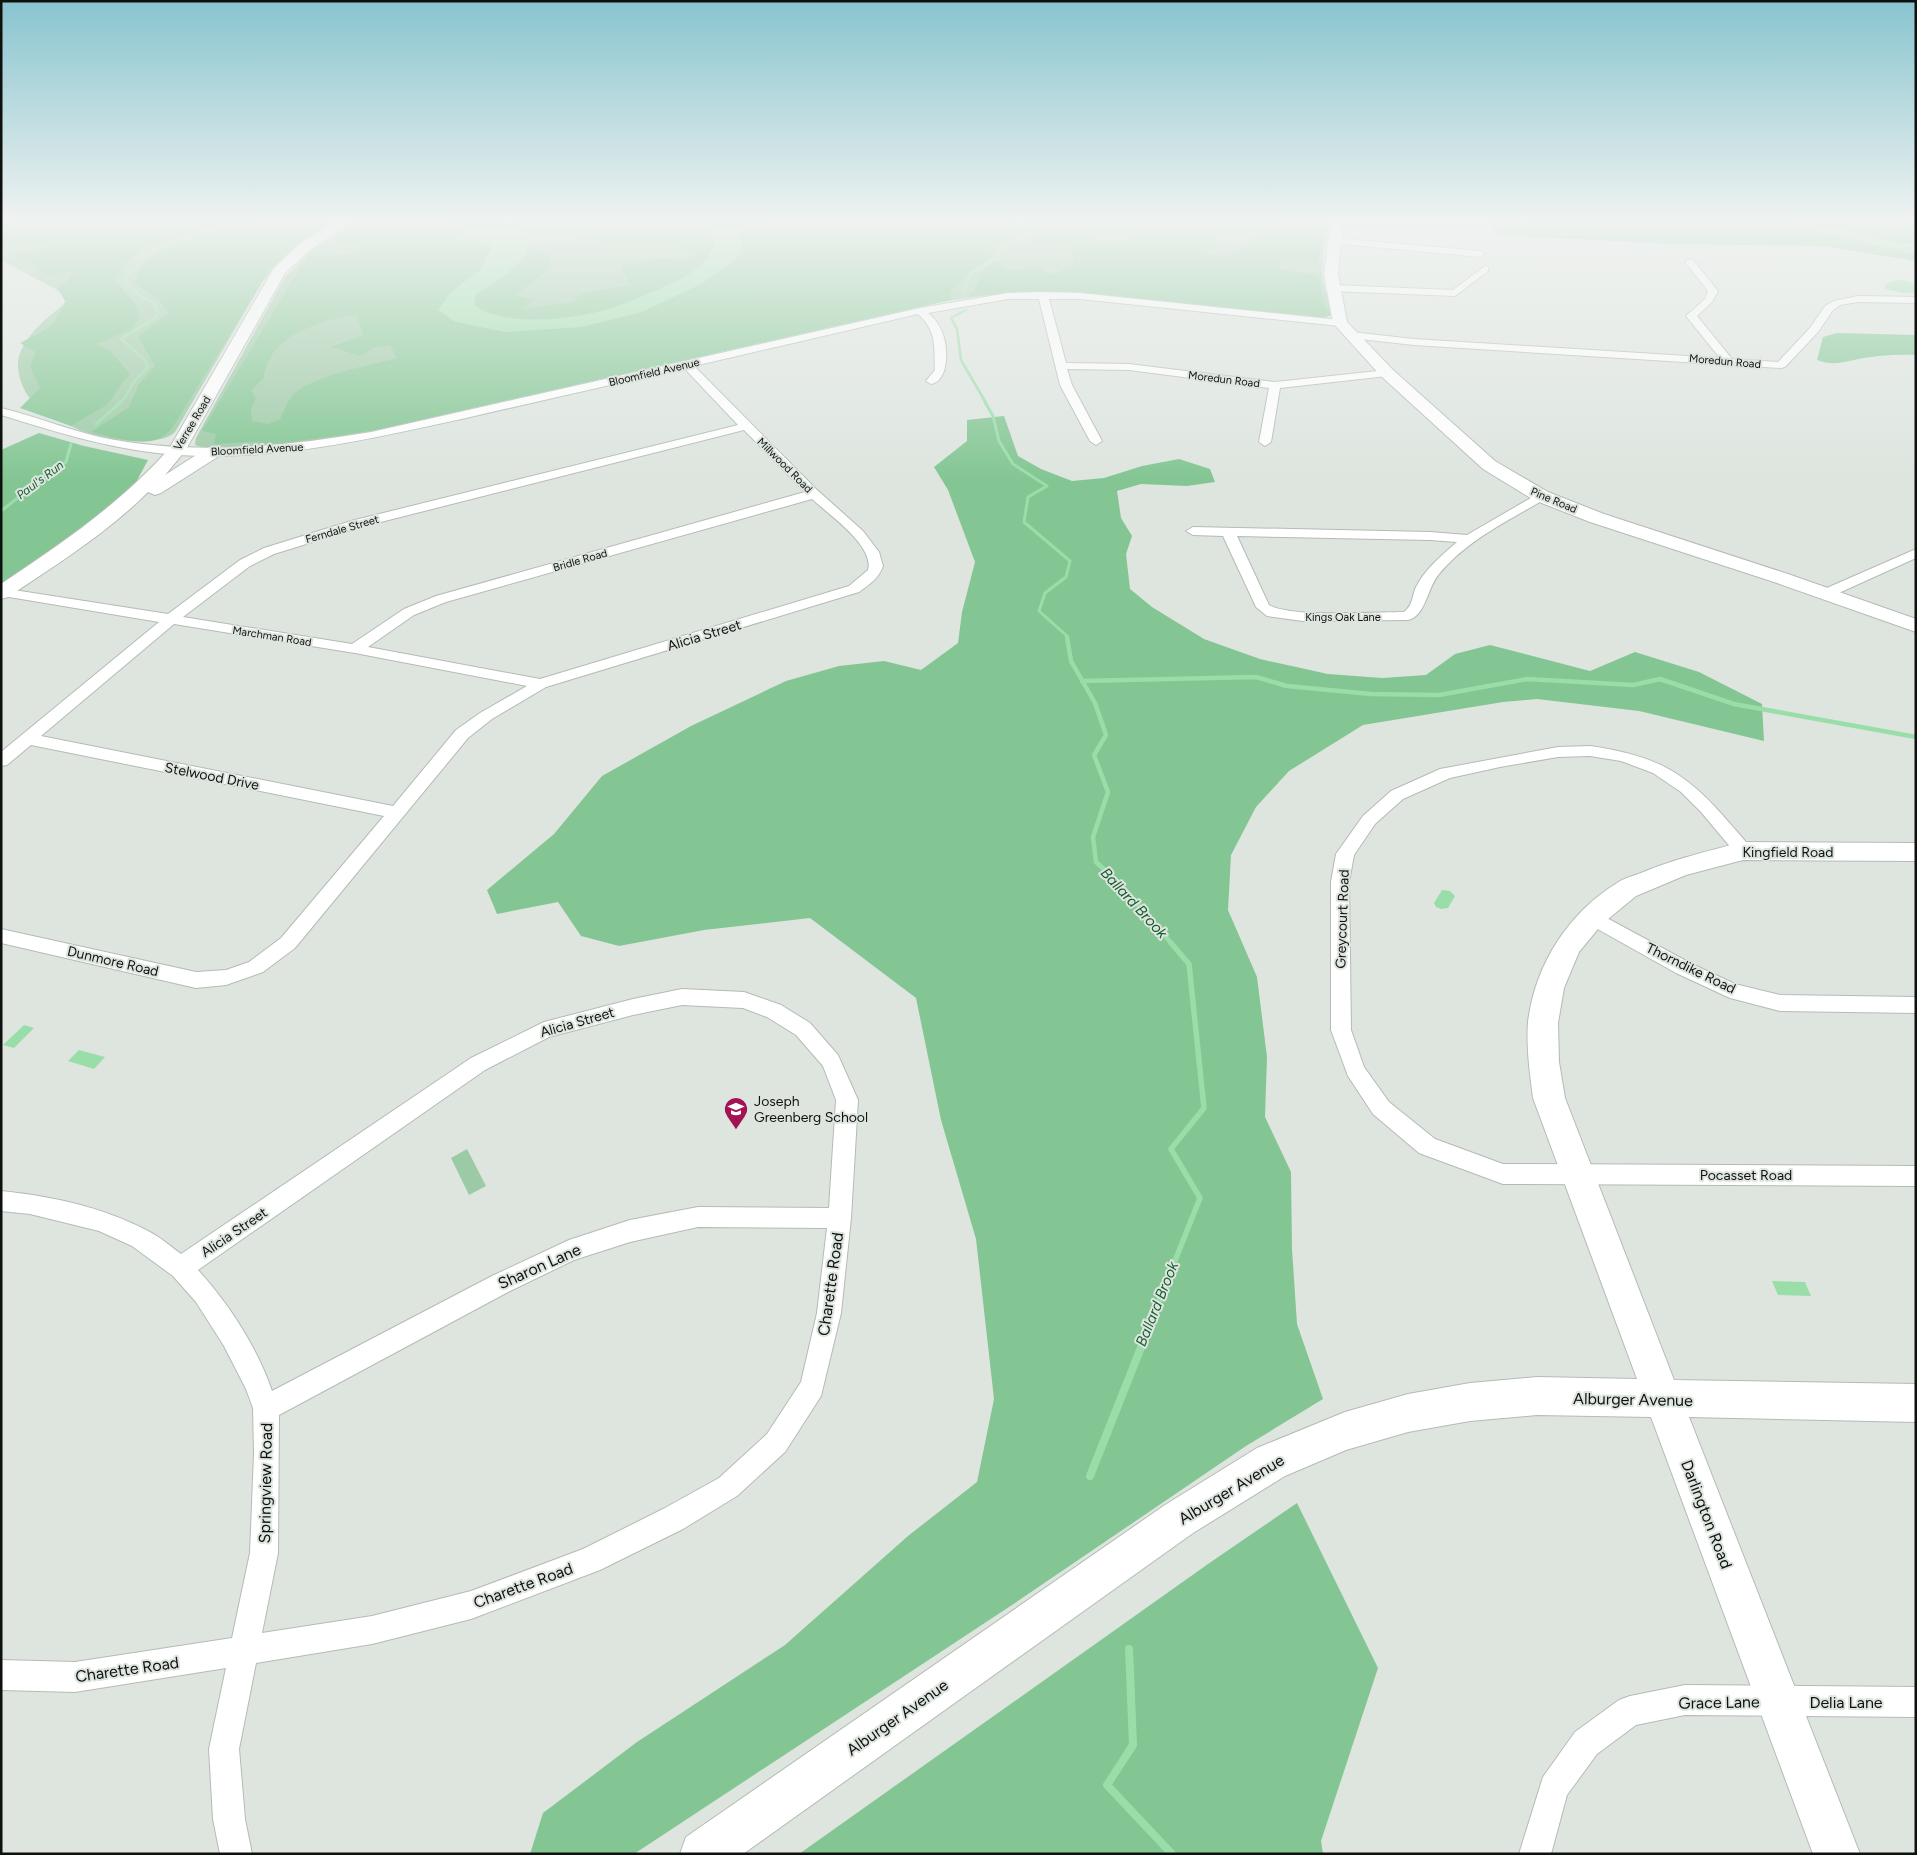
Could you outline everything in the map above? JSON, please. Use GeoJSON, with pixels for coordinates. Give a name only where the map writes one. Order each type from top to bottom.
{"type":"FeatureCollection","features":[{"type":"Feature","properties":{"kind":"street","name":"Verree Road"},"geometry":{"type":"LineString","coordinates":[[2,592],[117,512],[150,482],[176,451],[257,308]]}},
{"type":"Feature","properties":{"kind":"street","name":"Bloomfield Avenue"},"geometry":{"type":"LineString","coordinates":[[1,411],[74,434],[115,444],[176,451],[213,452],[290,448],[371,436],[937,308]]}},
{"type":"Feature","properties":{"kind":"street"},"geometry":{"type":"LineString","coordinates":[[1046,308],[1066,385],[1096,441]]}},
{"type":"Feature","properties":{"kind":"street","name":"Bloomfield Avenue"},"geometry":{"type":"LineString","coordinates":[[1175,308],[1346,329]]}},
{"type":"Feature","properties":{"kind":"street"},"geometry":{"type":"LineString","coordinates":[[1339,308],[1346,329]]}},
{"type":"Feature","properties":{"kind":"street"},"geometry":{"type":"LineString","coordinates":[[1700,308],[1691,316],[1728,361]]}},
{"type":"Feature","properties":{"kind":"street","name":"Moredun Road"},"geometry":{"type":"LineString","coordinates":[[1346,329],[1414,342],[1781,364],[1814,330],[1825,312],[1831,308]]}},
{"type":"Feature","properties":{"kind":"street"},"geometry":{"type":"LineString","coordinates":[[920,311],[931,320],[938,330],[940,370],[931,381]]}},
{"type":"Feature","properties":{"kind":"street","name":"Pine Road"},"geometry":{"type":"LineString","coordinates":[[1346,329],[1387,373],[1489,465],[1541,496],[1597,518],[1916,626]]}},
{"type":"Feature","properties":{"kind":"street","name":"Millwood Road"},"geometry":{"type":"LineString","coordinates":[[686,364],[814,494],[863,539],[872,551],[876,568]]}},
{"type":"Feature","properties":{"kind":"street","name":"Moredun Road"},"geometry":{"type":"LineString","coordinates":[[1061,366],[1129,367],[1275,385],[1387,373]]}},
{"type":"Feature","properties":{"kind":"street"},"geometry":{"type":"LineString","coordinates":[[1265,442],[1275,385]]}},
{"type":"Feature","properties":{"kind":"street","name":"Ferndale Street"},"geometry":{"type":"LineString","coordinates":[[1,761],[170,620],[245,563],[269,550],[356,524],[747,426]]}},
{"type":"Feature","properties":{"kind":"street"},"geometry":{"type":"LineString","coordinates":[[117,512],[213,452]]}},
{"type":"Feature","properties":{"kind":"street","name":"Bridle Road"},"geometry":{"type":"LineString","coordinates":[[355,649],[409,612],[441,599],[814,494]]}},
{"type":"Feature","properties":{"kind":"street","name":"Kings Oak Lane"},"geometry":{"type":"LineString","coordinates":[[1228,532],[1263,606],[1272,613],[1303,617],[1408,616],[1417,609],[1424,584],[1436,568],[1469,539],[1541,496]]}},
{"type":"Feature","properties":{"kind":"street"},"geometry":{"type":"LineString","coordinates":[[1192,531],[1430,536],[1469,539]]}},
{"type":"Feature","properties":{"kind":"street"},"geometry":{"type":"LineString","coordinates":[[1825,594],[1916,553]]}},
{"type":"Feature","properties":{"kind":"street","name":"Alicia Street"},"geometry":{"type":"LineString","coordinates":[[226,977],[256,968],[288,943],[395,812],[462,734],[486,716],[541,684],[854,589],[868,579],[876,568]]}},
{"type":"Feature","properties":{"kind":"street","name":"Marchman Road"},"geometry":{"type":"LineString","coordinates":[[2,592],[355,649],[541,684]]}},
{"type":"Feature","properties":{"kind":"street","name":"Stelwood Drive"},"geometry":{"type":"LineString","coordinates":[[28,740],[395,812]]}},
{"type":"Feature","properties":{"kind":"street","name":"Greycourt Road"},"geometry":{"type":"LineString","coordinates":[[1577,1174],[1503,1174],[1427,1146],[1382,1108],[1355,1070],[1341,1030],[1339,912],[1340,882],[1345,854],[1369,820],[1397,795],[1446,773],[1539,755],[1590,750],[1624,756],[1659,769],[1687,788],[1707,808],[1743,851]]}},
{"type":"Feature","properties":{"kind":"street","name":"Kingfield Road"},"geometry":{"type":"LineString","coordinates":[[1577,1174],[1549,1098],[1544,1062],[1544,1023],[1550,988],[1567,947],[1592,917],[1627,889],[1654,876],[1743,851],[1916,852]]}},
{"type":"Feature","properties":{"kind":"street","name":"Thorndike Road"},"geometry":{"type":"LineString","coordinates":[[1592,917],[1683,968],[1730,990],[1780,1003],[1916,1005]]}},
{"type":"Feature","properties":{"kind":"street","name":"Dunmore Road"},"geometry":{"type":"LineString","coordinates":[[1,936],[196,980],[226,977]]}},
{"type":"Feature","properties":{"kind":"street","name":"Alicia Street"},"geometry":{"type":"LineString","coordinates":[[181,1268],[478,1064],[544,1030],[682,996],[744,1000],[774,1010],[803,1028],[831,1061],[847,1100],[840,1218]]}},
{"type":"Feature","properties":{"kind":"street","name":"Pocasset Road"},"geometry":{"type":"LineString","coordinates":[[1577,1174],[1916,1176]]}},
{"type":"Feature","properties":{"kind":"street","name":"Darlington Road"},"geometry":{"type":"LineString","coordinates":[[1577,1174],[1837,1854]]}},
{"type":"Feature","properties":{"kind":"street","name":"Springview Road"},"geometry":{"type":"LineString","coordinates":[[1,1201],[30,1204],[102,1221],[140,1238],[181,1268],[204,1294],[233,1338],[257,1383],[266,1408],[267,1453],[264,1553],[224,1749],[229,1819],[236,1854]]}},
{"type":"Feature","properties":{"kind":"street","name":"Sharon Lane"},"geometry":{"type":"LineString","coordinates":[[266,1408],[500,1284],[577,1248],[630,1231],[698,1217],[840,1218]]}},
{"type":"Feature","properties":{"kind":"street","name":"Charette Road"},"geometry":{"type":"LineString","coordinates":[[1,1675],[75,1677],[243,1652],[372,1630],[471,1605],[590,1560],[673,1519],[728,1488],[776,1443],[812,1387],[829,1313],[840,1218]]}},
{"type":"Feature","properties":{"kind":"street","name":"Alburger Avenue"},"geometry":{"type":"LineString","coordinates":[[702,1854],[1179,1519],[1271,1462],[1354,1429],[1408,1413],[1470,1402],[1537,1396],[1664,1400],[1916,1403]]}},
{"type":"Feature","properties":{"kind":"street","name":"Grace Lane"},"geometry":{"type":"LineString","coordinates":[[1535,1854],[1554,1788],[1586,1743],[1630,1712],[1685,1700],[1777,1701]]}},
{"type":"Feature","properties":{"kind":"street","name":"Delia Lane"},"geometry":{"type":"LineString","coordinates":[[1777,1701],[1916,1702]]}},
{"type":"Feature","properties":{"kind":"shaded area"},"geometry":{"type":"Polygon","coordinates":[[[60,308],[248,308],[175,432],[166,437],[140,441],[109,438],[82,431],[40,406],[26,393],[18,370],[21,351],[39,325],[60,308]]]}},
{"type":"Feature","properties":{"kind":"shaded area"},"geometry":{"type":"Polygon","coordinates":[[[62,308],[138,308],[139,319],[130,330],[97,344],[111,352],[130,374],[108,404],[71,426],[20,408],[40,388],[30,366],[36,352],[20,343],[48,328],[62,308]]]}},
{"type":"Feature","properties":{"kind":"shaded area"},"geometry":{"type":"Polygon","coordinates":[[[165,308],[246,308],[171,430],[158,439],[147,441],[122,439],[91,432],[129,407],[139,384],[155,366],[138,336],[169,313],[165,308]]]}},
{"type":"Feature","properties":{"kind":"shaded area"},"geometry":{"type":"Polygon","coordinates":[[[268,308],[916,308],[377,430],[285,444],[212,448],[195,445],[196,438],[268,308]]]}},
{"type":"Feature","properties":{"kind":"shaded area"},"geometry":{"type":"Polygon","coordinates":[[[276,308],[471,308],[505,332],[581,327],[642,312],[649,308],[917,308],[371,431],[276,444],[250,442],[214,444],[216,434],[202,431],[276,308]],[[357,315],[313,326],[285,341],[275,351],[267,363],[264,378],[251,390],[256,398],[251,410],[252,421],[268,424],[280,419],[293,396],[310,384],[346,371],[397,358],[390,345],[375,347],[360,356],[331,347],[363,335],[357,315]]]}},
{"type":"Feature","properties":{"kind":"shaded area"},"geometry":{"type":"Polygon","coordinates":[[[440,308],[478,308],[501,316],[536,320],[571,317],[613,308],[651,308],[642,312],[581,327],[505,332],[456,322],[438,310],[440,308]]]}},
{"type":"Feature","properties":{"kind":"shaded area"},"geometry":{"type":"Polygon","coordinates":[[[479,308],[526,308],[524,309],[612,308],[571,317],[536,319],[502,316],[479,308]]]}},
{"type":"Feature","properties":{"kind":"shaded area"},"geometry":{"type":"Polygon","coordinates":[[[1217,308],[1330,308],[1332,315],[1322,318],[1217,308]]]}},
{"type":"Feature","properties":{"kind":"shaded area"},"geometry":{"type":"Polygon","coordinates":[[[1222,308],[1325,308],[1332,314],[1325,318],[1222,308]]]}},
{"type":"Feature","properties":{"kind":"shaded area"},"geometry":{"type":"Polygon","coordinates":[[[1837,333],[1916,335],[1916,355],[1883,355],[1835,363],[1817,360],[1823,337],[1837,333]]]}},
{"type":"Feature","properties":{"kind":"shaded area"},"geometry":{"type":"Polygon","coordinates":[[[1004,416],[1018,456],[1041,469],[1072,481],[1104,478],[1142,466],[1179,459],[1210,469],[1215,482],[1187,486],[1141,484],[1117,491],[1121,518],[1132,536],[1126,554],[1130,589],[1152,607],[1204,639],[1260,659],[1328,674],[1382,678],[1426,675],[1455,654],[1490,645],[1590,671],[1635,652],[1699,672],[1762,704],[1764,741],[1639,711],[1537,699],[1503,702],[1363,725],[1289,771],[1256,807],[1231,855],[1228,910],[1257,977],[1267,1057],[1265,1117],[1291,1172],[1292,1249],[1297,1324],[1323,1399],[1246,1446],[1012,1605],[634,1854],[530,1854],[543,1813],[637,1742],[785,1645],[908,1536],[977,1482],[994,1399],[976,1239],[941,1120],[916,998],[810,918],[704,930],[619,946],[581,936],[558,902],[497,914],[487,890],[554,834],[602,776],[691,726],[786,681],[839,666],[884,661],[921,670],[958,643],[962,612],[975,562],[948,490],[934,467],[967,441],[967,420],[1004,416]]]}},
{"type":"Feature","properties":{"kind":"shaded area"},"geometry":{"type":"Polygon","coordinates":[[[39,433],[84,446],[148,460],[135,484],[93,524],[1,587],[1,450],[39,433]]]}},
{"type":"Feature","properties":{"kind":"shaded area"},"geometry":{"type":"Polygon","coordinates":[[[1442,890],[1450,891],[1455,896],[1448,908],[1441,909],[1436,907],[1434,903],[1442,890]]]}},
{"type":"Feature","properties":{"kind":"shaded area"},"geometry":{"type":"Polygon","coordinates":[[[24,1025],[34,1028],[14,1048],[3,1045],[24,1025]]]}},
{"type":"Feature","properties":{"kind":"shaded area"},"geometry":{"type":"Polygon","coordinates":[[[79,1050],[105,1057],[94,1069],[68,1061],[79,1050]]]}},
{"type":"Feature","properties":{"kind":"shaded area"},"geometry":{"type":"Polygon","coordinates":[[[467,1149],[486,1186],[469,1195],[451,1158],[467,1149]]]}},
{"type":"Feature","properties":{"kind":"shaded area"},"geometry":{"type":"Polygon","coordinates":[[[1772,1281],[1805,1282],[1811,1296],[1778,1295],[1772,1281]]]}},
{"type":"Feature","properties":{"kind":"shaded area"},"geometry":{"type":"Polygon","coordinates":[[[1297,1503],[1378,1668],[1321,1841],[1323,1854],[799,1854],[1208,1564],[1297,1503]]]}},
{"type":"Feature","properties":{"kind":"waterway","name":"Paul's Run"},"geometry":{"type":"LineString","coordinates":[[119,403],[125,398],[133,383],[148,367],[144,359],[121,339],[156,317],[158,312],[156,308]]}},
{"type":"Feature","properties":{"kind":"waterway","name":"Ballard Brook"},"geometry":{"type":"LineString","coordinates":[[966,310],[951,318],[957,329],[961,360],[986,403]]}},
{"type":"Feature","properties":{"kind":"waterway","name":"Paul's Run"},"geometry":{"type":"LineString","coordinates":[[96,424],[121,402]]}},
{"type":"Feature","properties":{"kind":"waterway","name":"Ballard Brook"},"geometry":{"type":"LineString","coordinates":[[985,402],[993,416],[999,441],[1013,464],[1047,486],[1028,497],[1024,522],[1070,561],[1066,577],[1045,593],[1039,611],[1067,637]]}},
{"type":"Feature","properties":{"kind":"waterway","name":"Paul's Run"},"geometry":{"type":"LineString","coordinates":[[1,511],[28,490],[39,478],[66,462],[71,444]]}},
{"type":"Feature","properties":{"kind":"waterway","name":"Ballard Brook"},"geometry":{"type":"LineString","coordinates":[[1067,637],[1071,661],[1082,681]]}},
{"type":"Feature","properties":{"kind":"waterway"},"geometry":{"type":"LineString","coordinates":[[1082,681],[1256,677],[1287,686],[1371,694],[1439,695],[1527,679],[1633,685],[1660,679],[1734,704],[1916,737]]}},
{"type":"Feature","properties":{"kind":"waterway","name":"Ballard Brook"},"geometry":{"type":"LineString","coordinates":[[1082,681],[1095,703],[1106,735],[1094,755],[1108,792],[1093,837],[1096,862],[1120,884],[1172,944]]}},
{"type":"Feature","properties":{"kind":"waterway","name":"Ballard Brook"},"geometry":{"type":"LineString","coordinates":[[1143,1341],[1200,1198],[1171,1149],[1204,1108],[1189,964],[1171,943]]}},
{"type":"Feature","properties":{"kind":"waterway","name":"Ballard Brook"},"geometry":{"type":"LineString","coordinates":[[1090,1476],[1144,1340]]}},
{"type":"Feature","properties":{"kind":"waterway","name":"Ballard Brook"},"geometry":{"type":"LineString","coordinates":[[1129,1649],[1133,1745],[1107,1785],[1172,1854]]}},
{"type":"Feature","properties":{"kind":"place","name":"Joseph Greenberg School"},"geometry":{"type":"Point","coordinates":[736,1130]}}]}
